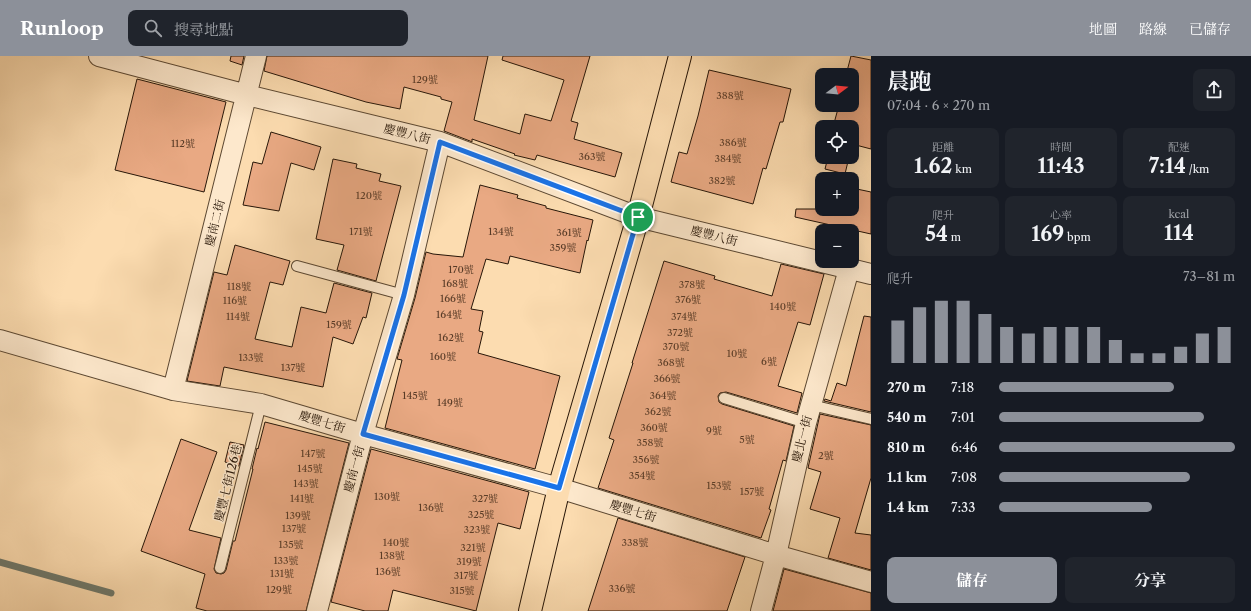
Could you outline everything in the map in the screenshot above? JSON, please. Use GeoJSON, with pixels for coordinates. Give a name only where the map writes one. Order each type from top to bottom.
{"type":"FeatureCollection","features":[{"type":"Feature","properties":{"kind":"main road"},"geometry":{"type":"LineString","coordinates":[[530,611],[559,488],[638,217],[680,56]]}},
{"type":"Feature","properties":{"kind":"street","name":"慶豐八街"},"geometry":{"type":"LineString","coordinates":[[99,56],[247,95],[440,142],[638,217],[871,274]]}},
{"type":"Feature","properties":{"kind":"street","name":"慶南二街"},"geometry":{"type":"LineString","coordinates":[[173,390],[256,56]]}},
{"type":"Feature","properties":{"kind":"street","name":"慶南一街"},"geometry":{"type":"LineString","coordinates":[[317,611],[363,434],[404,295],[440,142]]}},
{"type":"Feature","properties":{"kind":"street","name":"慶北一街"},"geometry":{"type":"LineString","coordinates":[[761,611],[776,555],[808,414],[849,269]]}},
{"type":"Feature","properties":{"kind":"street","name":"慶豐七街"},"geometry":{"type":"LineString","coordinates":[[0,340],[173,390],[261,404],[363,434],[559,488],[776,555],[871,582]]}},
{"type":"Feature","properties":{"kind":"lane"},"geometry":{"type":"LineString","coordinates":[[297,266],[404,295]]}},
{"type":"Feature","properties":{"kind":"lane"},"geometry":{"type":"LineString","coordinates":[[724,398],[808,414],[871,419]]}},
{"type":"Feature","properties":{"kind":"lane","name":"慶豐七街126巷"},"geometry":{"type":"LineString","coordinates":[[220,568],[261,404]]}},
{"type":"Feature","properties":{"kind":"building"},"geometry":{"type":"Polygon","coordinates":[[[231,56],[244,56],[242,65],[230,61],[231,56]]]}},
{"type":"Feature","properties":{"kind":"building"},"geometry":{"type":"Polygon","coordinates":[[[267,56],[488,56],[474,120],[520,134],[525,114],[551,121],[564,80],[502,60],[503,56],[590,56],[571,121],[578,123],[574,139],[622,153],[615,177],[537,155],[535,160],[514,155],[515,154],[472,139],[472,142],[444,131],[452,102],[441,99],[441,97],[404,87],[400,109],[366,102],[264,71],[267,56]]]}},
{"type":"Feature","properties":{"kind":"building"},"geometry":{"type":"Polygon","coordinates":[[[851,56],[871,60],[871,149],[859,146],[859,120],[835,120],[837,112],[859,112],[859,68],[848,68],[851,56]]]}},
{"type":"Feature","properties":{"kind":"building"},"geometry":{"type":"Polygon","coordinates":[[[709,70],[791,89],[783,122],[780,122],[766,169],[763,168],[753,204],[671,182],[679,152],[687,154],[709,70]]]}},
{"type":"Feature","properties":{"kind":"building"},"geometry":{"type":"Polygon","coordinates":[[[137,79],[226,102],[204,192],[115,170],[137,79]]]}},
{"type":"Feature","properties":{"kind":"building"},"geometry":{"type":"Polygon","coordinates":[[[271,132],[321,147],[314,170],[291,163],[279,211],[243,205],[253,162],[262,164],[271,132]]]}},
{"type":"Feature","properties":{"kind":"building"},"geometry":{"type":"Polygon","coordinates":[[[333,159],[357,164],[356,168],[381,174],[379,181],[401,186],[376,281],[337,270],[344,245],[316,239],[333,159]]]}},
{"type":"Feature","properties":{"kind":"building"},"geometry":{"type":"Polygon","coordinates":[[[826,164],[847,164],[845,172],[837,172],[825,169],[826,164]]]}},
{"type":"Feature","properties":{"kind":"building"},"geometry":{"type":"Polygon","coordinates":[[[480,185],[518,195],[517,198],[546,206],[546,208],[593,220],[580,273],[510,256],[508,264],[486,259],[471,309],[483,311],[479,331],[483,332],[478,353],[560,376],[535,469],[385,428],[402,360],[397,359],[415,298],[426,252],[463,257],[480,185]]]}},
{"type":"Feature","properties":{"kind":"building"},"geometry":{"type":"Polygon","coordinates":[[[859,189],[871,192],[871,234],[859,231],[859,224],[826,224],[795,217],[796,209],[815,209],[815,216],[859,216],[859,189]]]}},
{"type":"Feature","properties":{"kind":"building"},"geometry":{"type":"Polygon","coordinates":[[[235,245],[290,261],[283,285],[270,282],[255,339],[292,347],[301,307],[326,313],[334,283],[372,293],[366,318],[363,317],[353,344],[333,337],[323,387],[224,367],[220,386],[187,381],[214,272],[227,275],[235,245]]]}},
{"type":"Feature","properties":{"kind":"building"},"geometry":{"type":"Polygon","coordinates":[[[664,261],[715,276],[714,279],[772,296],[781,264],[824,274],[810,325],[798,322],[778,386],[802,393],[797,413],[726,392],[720,393],[718,396],[719,402],[722,404],[794,426],[786,461],[783,460],[769,509],[771,510],[761,538],[598,488],[614,440],[609,438],[664,261]]]}},
{"type":"Feature","properties":{"kind":"building"},"geometry":{"type":"Polygon","coordinates":[[[864,316],[871,317],[871,412],[824,401],[825,399],[831,401],[837,383],[846,386],[864,316]]]}},
{"type":"Feature","properties":{"kind":"building"},"geometry":{"type":"Polygon","coordinates":[[[820,414],[871,425],[871,478],[855,533],[871,535],[871,570],[828,558],[840,518],[810,509],[821,472],[808,468],[820,414]]]}},
{"type":"Feature","properties":{"kind":"building"},"geometry":{"type":"Polygon","coordinates":[[[265,422],[349,443],[306,611],[207,611],[196,608],[205,574],[141,551],[181,439],[217,452],[189,530],[221,538],[214,569],[216,573],[221,574],[226,570],[233,541],[235,541],[257,448],[258,449],[265,422]]]}},
{"type":"Feature","properties":{"kind":"building"},"geometry":{"type":"Polygon","coordinates":[[[230,442],[244,445],[239,466],[225,462],[230,442]]]}},
{"type":"Feature","properties":{"kind":"building"},"geometry":{"type":"Polygon","coordinates":[[[371,449],[529,492],[520,529],[498,523],[476,611],[393,590],[388,611],[365,611],[331,602],[371,449]]]}},
{"type":"Feature","properties":{"kind":"building"},"geometry":{"type":"Polygon","coordinates":[[[618,518],[745,557],[727,611],[588,611],[618,518]]]}},
{"type":"Feature","properties":{"kind":"building"},"geometry":{"type":"Polygon","coordinates":[[[784,569],[871,593],[871,611],[773,611],[784,569]]]}},
{"type":"Feature","properties":{"kind":"waterway"},"geometry":{"type":"LineString","coordinates":[[0,562],[111,593]]}},
{"type":"Feature","properties":{"kind":"route"},"geometry":{"type":"LineString","coordinates":[[440,142],[638,217],[559,488],[363,434],[404,295],[440,142]]}}]}
